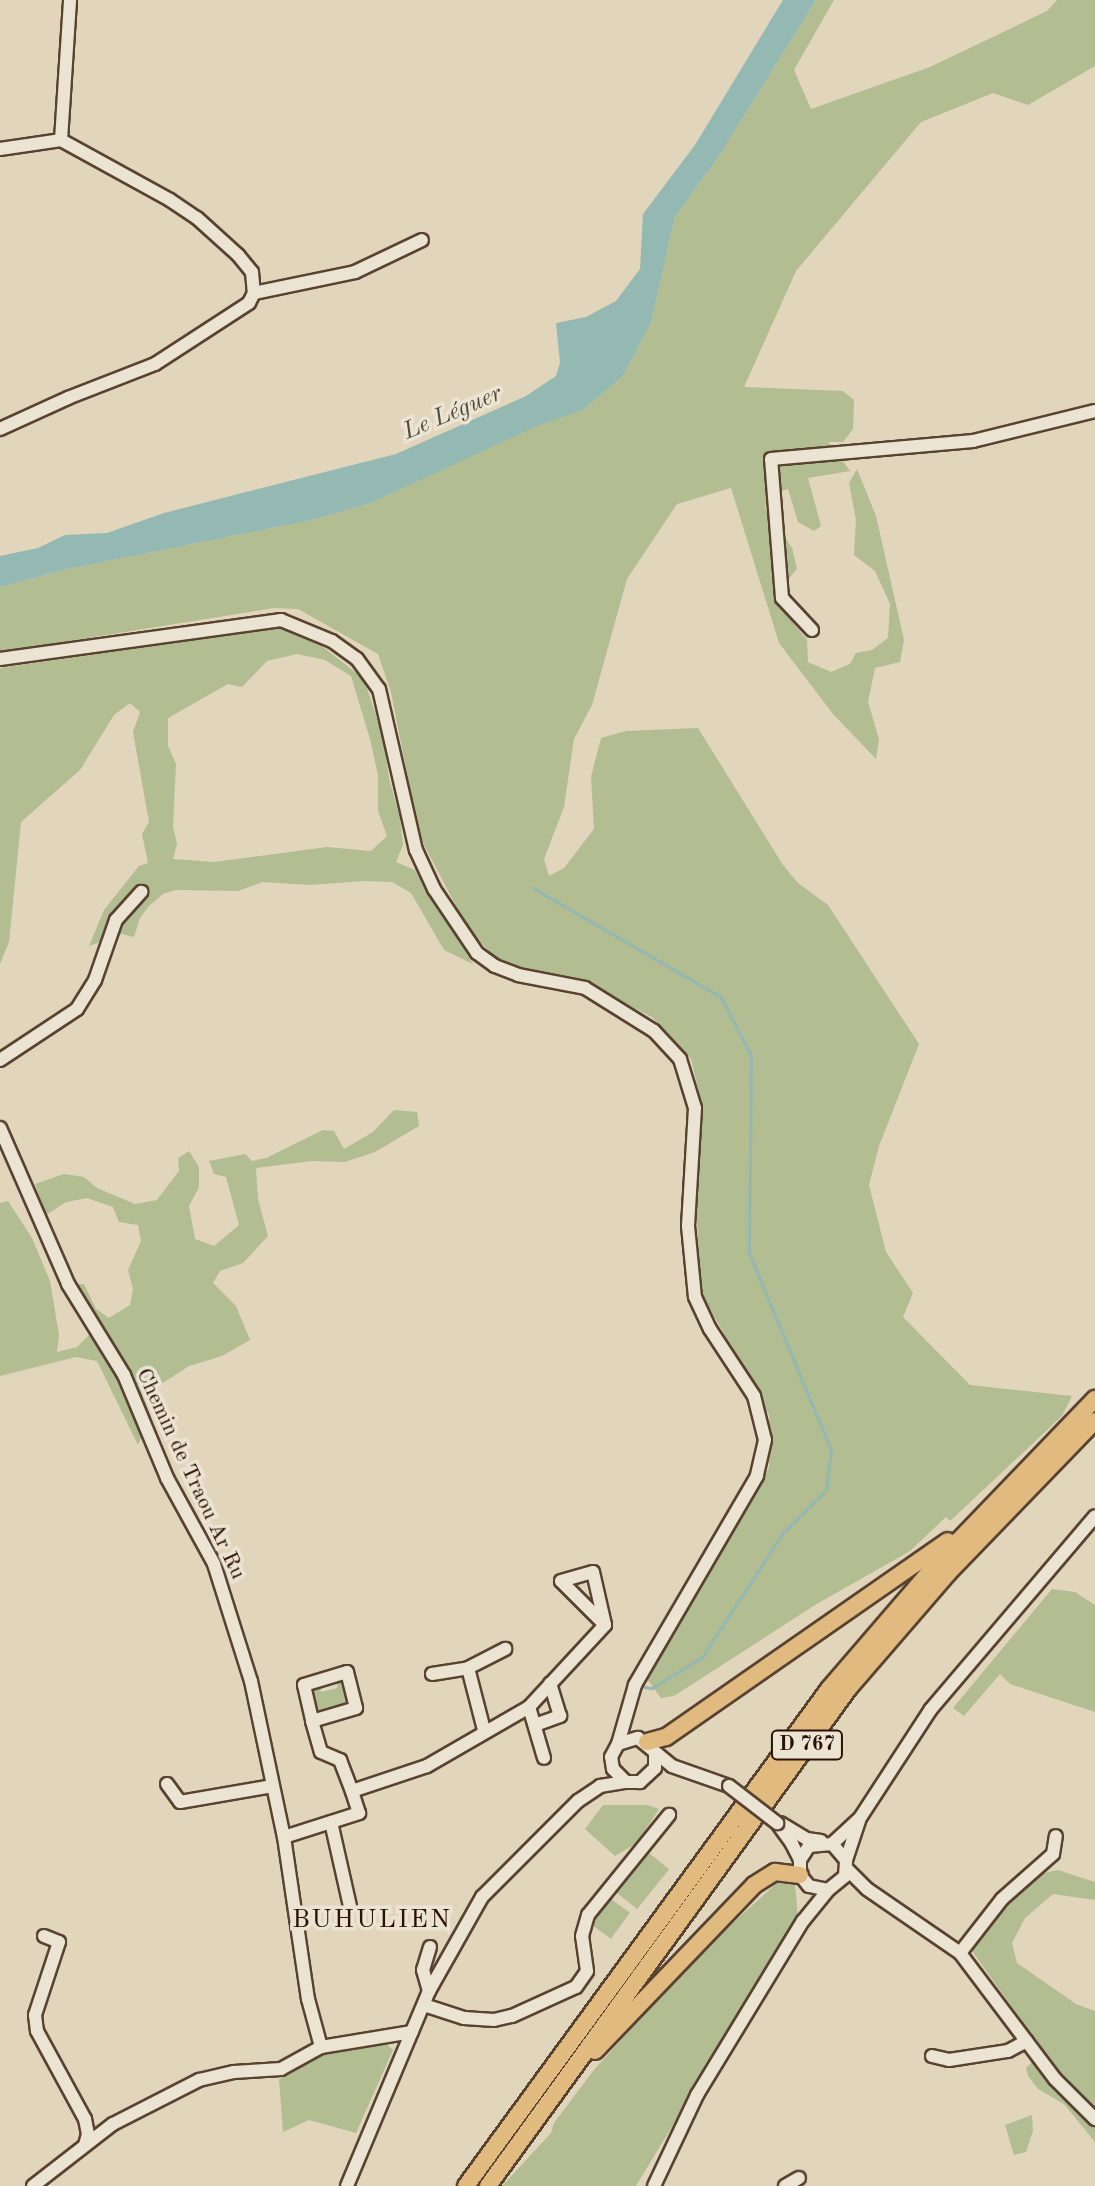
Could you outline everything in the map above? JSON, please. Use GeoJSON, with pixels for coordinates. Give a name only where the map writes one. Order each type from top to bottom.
{"type":"FeatureCollection","features":[{"type":"Feature","properties":{"kind":"highway","name":"D 767"},"geometry":{"type":"LineString","coordinates":[[466,2186],[829,1689],[904,1599],[1095,1399]]}},
{"type":"Feature","properties":{"kind":"highway","name":"D 767"},"geometry":{"type":"LineString","coordinates":[[488,2186],[848,1689],[948,1573],[1095,1421]]}},
{"type":"Feature","properties":{"kind":"highway"},"geometry":{"type":"LineString","coordinates":[[647,1745],[666,1737],[976,1522]]}},
{"type":"Feature","properties":{"kind":"highway","name":"D 767"},"geometry":{"type":"LineString","coordinates":[[553,2096],[754,1885],[775,1872],[803,1874]]}},
{"type":"Feature","properties":{"kind":"street"},"geometry":{"type":"LineString","coordinates":[[61,140],[70,0]]}},
{"type":"Feature","properties":{"kind":"street"},"geometry":{"type":"LineString","coordinates":[[0,149],[61,140],[197,218],[252,272],[254,293],[249,303],[155,364],[0,429]]}},
{"type":"Feature","properties":{"kind":"street"},"geometry":{"type":"LineString","coordinates":[[254,293],[355,272],[422,240]]}},
{"type":"Feature","properties":{"kind":"street"},"geometry":{"type":"LineString","coordinates":[[812,630],[782,598],[771,459],[973,441],[1095,411]]}},
{"type":"Feature","properties":{"kind":"street"},"geometry":{"type":"LineString","coordinates":[[0,659],[281,620],[332,641],[357,659],[379,689],[416,850],[434,889],[477,953],[495,966],[518,975],[585,988],[654,1031],[680,1059],[695,1108],[688,1226],[695,1297],[710,1329],[754,1396],[765,1440],[757,1476],[635,1685],[625,1710],[618,1744],[593,1790],[557,1820],[482,1897],[429,1991],[347,2186]]}},
{"type":"Feature","properties":{"kind":"street"},"geometry":{"type":"LineString","coordinates":[[0,1060],[77,1009],[95,980],[116,920],[141,892]]}},
{"type":"Feature","properties":{"kind":"street","name":"Chemin de Traou Ar Ru"},"geometry":{"type":"LineString","coordinates":[[0,1128],[68,1284],[124,1375],[167,1478],[214,1564],[251,1681],[284,1837],[308,1999],[321,2047]]}},
{"type":"Feature","properties":{"kind":"street"},"geometry":{"type":"LineString","coordinates":[[654,2186],[697,2095],[803,1921],[831,1889],[847,1864],[860,1818],[931,1709],[1095,1516]]}},
{"type":"Feature","properties":{"kind":"street"},"geometry":{"type":"LineString","coordinates":[[352,1791],[427,1766],[484,1730],[529,1707],[605,1625]]}},
{"type":"Feature","properties":{"kind":"street"},"geometry":{"type":"LineString","coordinates":[[432,1674],[468,1668],[505,1649]]}},
{"type":"Feature","properties":{"kind":"street"},"geometry":{"type":"LineString","coordinates":[[468,1668],[484,1730]]}},
{"type":"Feature","properties":{"kind":"street"},"geometry":{"type":"LineString","coordinates":[[284,1837],[359,1813],[340,1760],[321,1752],[312,1721],[304,1685],[347,1672],[356,1708],[312,1721]]}},
{"type":"Feature","properties":{"kind":"street"},"geometry":{"type":"LineString","coordinates":[[535,1725],[560,1716],[550,1684]]}},
{"type":"Feature","properties":{"kind":"street"},"geometry":{"type":"LineString","coordinates":[[529,1707],[544,1758]]}},
{"type":"Feature","properties":{"kind":"street"},"geometry":{"type":"LineString","coordinates":[[625,1710],[630,1728],[681,1770],[708,1776],[729,1786],[777,1823],[807,1839],[829,1843],[867,1889],[960,1953],[1055,2079],[1095,2119]]}},
{"type":"Feature","properties":{"kind":"street"},"geometry":{"type":"LineString","coordinates":[[618,1744],[647,1745]]}},
{"type":"Feature","properties":{"kind":"street"},"geometry":{"type":"LineString","coordinates":[[647,1745],[655,1768],[647,1778]]}},
{"type":"Feature","properties":{"kind":"street"},"geometry":{"type":"LineString","coordinates":[[611,1757],[613,1769],[626,1782]]}},
{"type":"Feature","properties":{"kind":"street"},"geometry":{"type":"LineString","coordinates":[[593,1790],[681,1770]]}},
{"type":"Feature","properties":{"kind":"street"},"geometry":{"type":"LineString","coordinates":[[167,1784],[180,1802],[273,1786]]}},
{"type":"Feature","properties":{"kind":"street"},"geometry":{"type":"LineString","coordinates":[[424,2005],[464,2018],[494,2020],[512,2016],[576,1987],[587,1971],[582,1936],[588,1915],[669,1815]]}},
{"type":"Feature","properties":{"kind":"street"},"geometry":{"type":"LineString","coordinates":[[803,1921],[803,1874],[809,1846],[829,1843],[860,1818]]}},
{"type":"Feature","properties":{"kind":"street"},"geometry":{"type":"LineString","coordinates":[[331,1822],[350,1906]]}},
{"type":"Feature","properties":{"kind":"street"},"geometry":{"type":"LineString","coordinates":[[777,1823],[803,1874],[831,1889],[867,1889]]}},
{"type":"Feature","properties":{"kind":"street"},"geometry":{"type":"LineString","coordinates":[[960,1953],[1002,1899],[1053,1854],[1056,1836]]}},
{"type":"Feature","properties":{"kind":"street"},"geometry":{"type":"LineString","coordinates":[[44,1936],[59,1942],[35,2015],[37,2031],[85,2119],[88,2141],[83,2148]]}},
{"type":"Feature","properties":{"kind":"street"},"geometry":{"type":"LineString","coordinates":[[429,1991],[423,1970],[430,1947]]}},
{"type":"Feature","properties":{"kind":"street"},"geometry":{"type":"LineString","coordinates":[[33,2186],[113,2124],[199,2080],[234,2072],[281,2069],[321,2047],[412,2032]]}},
{"type":"Feature","properties":{"kind":"street"},"geometry":{"type":"LineString","coordinates":[[932,2056],[949,2060],[1008,2051],[1027,2041]]}},
{"type":"Feature","properties":{"kind":"street"},"geometry":{"type":"LineString","coordinates":[[785,2186],[799,2178]]}},
{"type":"Feature","properties":{"kind":"green space"},"geometry":{"type":"Polygon","coordinates":[[[816,0],[834,0],[794,70],[811,109],[930,67],[1047,11],[1057,0],[1095,0],[1095,66],[1028,105],[993,93],[921,122],[796,271],[744,387],[843,391],[854,400],[853,429],[843,442],[828,442],[850,471],[808,478],[821,526],[814,531],[798,522],[788,489],[767,495],[765,507],[792,548],[797,569],[773,597],[807,640],[808,662],[831,672],[850,664],[856,653],[872,650],[888,638],[890,604],[875,571],[854,555],[856,520],[849,483],[857,469],[876,516],[904,640],[900,662],[875,668],[868,702],[879,739],[876,759],[833,714],[779,643],[731,488],[677,504],[627,579],[592,705],[574,739],[564,807],[544,859],[549,876],[564,868],[594,829],[591,777],[601,738],[626,731],[698,728],[783,865],[798,883],[828,905],[919,1044],[879,1146],[869,1185],[886,1252],[913,1293],[903,1317],[970,1385],[1072,1396],[1062,1416],[950,1521],[946,1517],[910,1551],[815,1605],[674,1696],[661,1698],[647,1679],[769,1468],[769,1415],[704,1298],[698,1256],[696,1174],[702,1105],[691,1059],[652,1017],[580,981],[522,969],[496,959],[467,927],[419,835],[391,692],[378,654],[298,609],[274,608],[0,652],[0,587],[64,570],[312,520],[371,503],[537,425],[583,410],[623,376],[651,323],[675,217],[719,156],[816,0]]]}},
{"type":"Feature","properties":{"kind":"green space"},"geometry":{"type":"Polygon","coordinates":[[[286,627],[314,640],[364,679],[383,737],[389,778],[400,818],[403,845],[396,862],[415,870],[473,964],[444,950],[411,893],[392,882],[310,885],[263,882],[238,891],[176,890],[163,894],[148,907],[140,918],[134,937],[122,934],[89,946],[104,910],[139,866],[148,863],[142,834],[149,822],[133,732],[140,712],[130,703],[114,715],[80,770],[21,822],[9,942],[0,964],[0,668],[286,627]],[[297,654],[267,661],[242,687],[228,684],[168,718],[168,746],[176,764],[173,827],[177,844],[173,859],[214,862],[327,847],[371,851],[387,836],[378,811],[378,775],[370,739],[351,676],[325,660],[297,654]]]}},
{"type":"Feature","properties":{"kind":"green space"},"geometry":{"type":"Polygon","coordinates":[[[394,1110],[417,1112],[419,1126],[375,1152],[345,1162],[312,1161],[256,1168],[258,1199],[268,1236],[243,1263],[220,1271],[213,1283],[236,1306],[250,1340],[222,1356],[189,1366],[143,1396],[151,1416],[138,1445],[97,1361],[76,1357],[0,1376],[0,1203],[8,1201],[32,1238],[50,1281],[59,1335],[57,1352],[77,1347],[101,1323],[77,1284],[84,1284],[96,1309],[109,1318],[130,1305],[133,1289],[128,1270],[141,1241],[138,1225],[119,1222],[113,1207],[87,1198],[66,1202],[46,1215],[35,1184],[64,1174],[84,1177],[97,1188],[135,1204],[157,1200],[179,1171],[178,1158],[189,1151],[199,1167],[199,1187],[189,1206],[195,1239],[214,1246],[239,1225],[226,1177],[214,1174],[209,1161],[245,1154],[252,1161],[266,1158],[323,1130],[334,1131],[344,1149],[373,1132],[394,1110]]]}},
{"type":"Feature","properties":{"kind":"green space"},"geometry":{"type":"Polygon","coordinates":[[[1052,1589],[1075,1592],[1095,1605],[1095,1712],[1010,1684],[1000,1674],[964,1716],[953,1708],[1052,1589]]]}},
{"type":"Feature","properties":{"kind":"green space"},"geometry":{"type":"Polygon","coordinates":[[[338,1679],[345,1683],[349,1705],[320,1714],[315,1712],[311,1688],[319,1684],[321,1692],[337,1688],[338,1679]]]}},
{"type":"Feature","properties":{"kind":"green space"},"geometry":{"type":"Polygon","coordinates":[[[603,1805],[647,1805],[659,1809],[637,1843],[615,1856],[585,1829],[603,1805]]]}},
{"type":"Feature","properties":{"kind":"green space"},"geometry":{"type":"Polygon","coordinates":[[[649,1853],[669,1869],[637,1909],[617,1893],[649,1853]]]}},
{"type":"Feature","properties":{"kind":"green space"},"geometry":{"type":"Polygon","coordinates":[[[1058,1870],[1095,1882],[1095,1900],[1053,1894],[1025,1918],[1012,1943],[1017,1963],[1076,2004],[1095,2011],[1095,2142],[1064,2104],[1038,2089],[1028,2076],[1026,2068],[1043,2051],[970,1948],[1007,1902],[1039,1874],[1058,1870]]]}},
{"type":"Feature","properties":{"kind":"green space"},"geometry":{"type":"Polygon","coordinates":[[[777,1883],[795,1884],[798,1918],[636,2186],[502,2186],[551,2133],[554,2123],[593,2071],[638,2021],[726,1929],[777,1883]]]}},
{"type":"Feature","properties":{"kind":"green space"},"geometry":{"type":"Polygon","coordinates":[[[608,1897],[630,1913],[611,1939],[589,1923],[608,1897]]]}},
{"type":"Feature","properties":{"kind":"green space"},"geometry":{"type":"Polygon","coordinates":[[[384,2041],[393,2050],[356,2133],[309,2120],[283,2132],[279,2079],[328,2053],[384,2041]]]}},
{"type":"Feature","properties":{"kind":"green space"},"geometry":{"type":"Polygon","coordinates":[[[1032,2115],[1033,2131],[1026,2152],[1014,2155],[1005,2125],[1032,2115]]]}},
{"type":"Feature","properties":{"kind":"water"},"geometry":{"type":"Polygon","coordinates":[[[783,0],[816,0],[719,156],[675,217],[651,323],[623,376],[583,410],[537,426],[371,503],[312,520],[64,570],[0,587],[0,556],[38,548],[65,535],[107,533],[164,513],[396,454],[526,396],[556,376],[560,363],[556,323],[586,317],[616,301],[640,269],[643,214],[695,145],[783,0]]]}},
{"type":"Feature","properties":{"kind":"waterway"},"geometry":{"type":"LineString","coordinates":[[533,888],[721,997],[751,1056],[749,1253],[831,1450],[826,1490],[782,1534],[702,1657],[652,1688],[644,1687]]}},
{"type":"Feature","properties":{"kind":"district","name":"BUHULIEN"},"geometry":{"type":"Point","coordinates":[372,1921]}},
{"type":"Feature","properties":{"kind":"water label","name":"Le Léguer"},"geometry":{"type":"Point","coordinates":[453,414]}}]}
